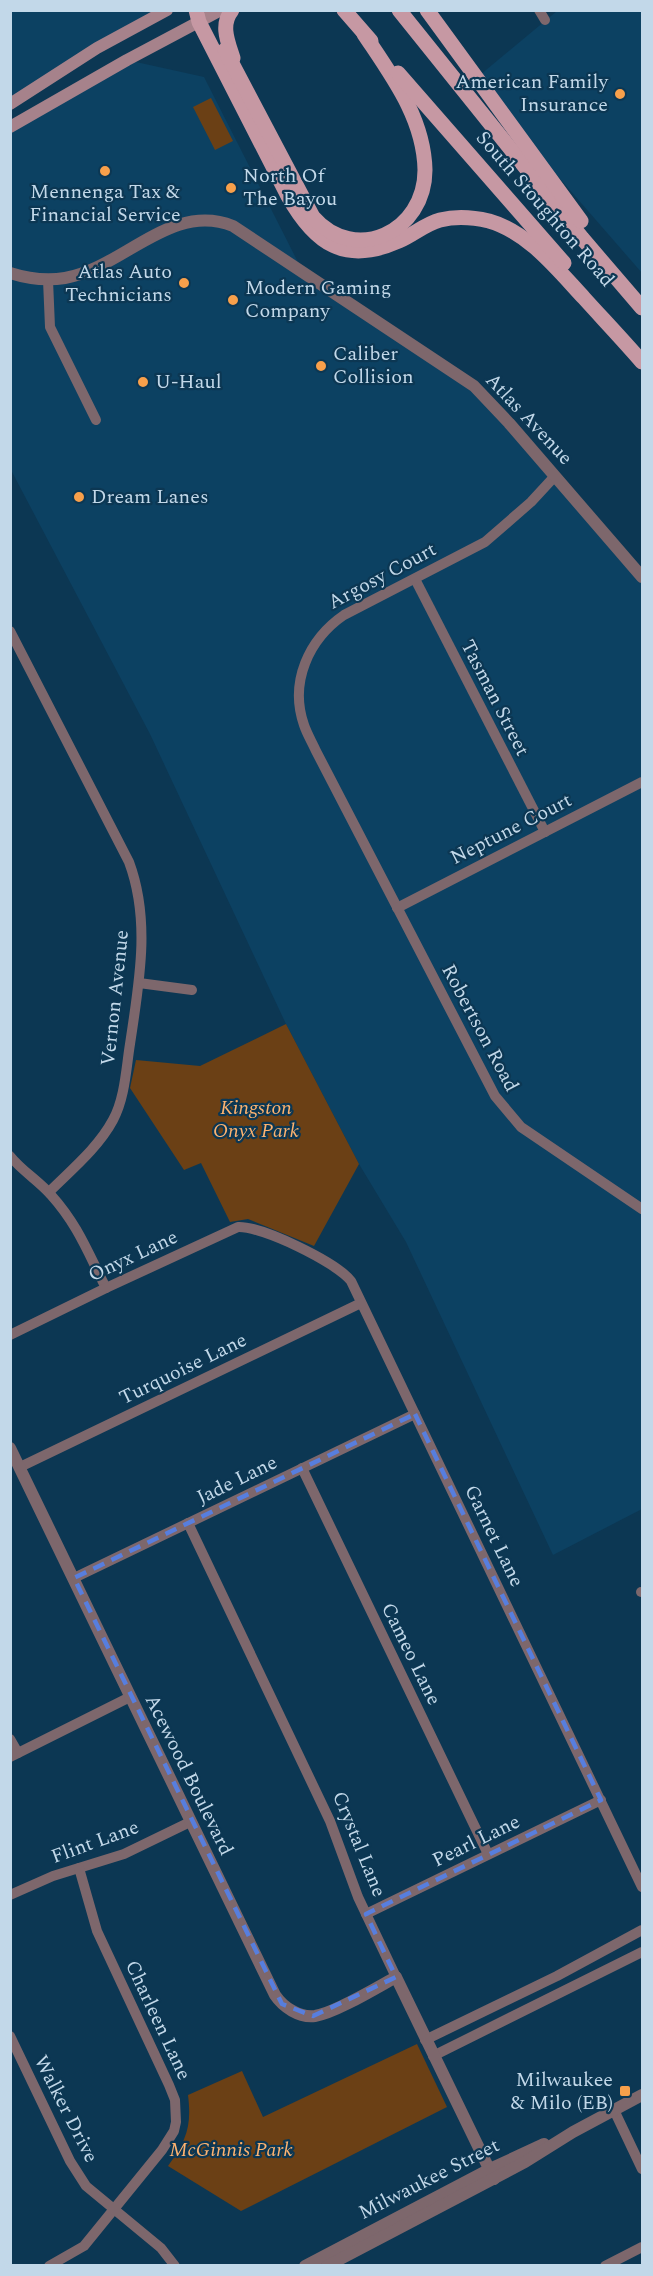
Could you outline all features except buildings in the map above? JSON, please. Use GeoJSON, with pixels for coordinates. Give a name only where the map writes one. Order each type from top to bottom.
{"type":"FeatureCollection","features":[{"type":"Feature","properties":{"kind":"main road"},"geometry":{"type":"LineString","coordinates":[[10,104],[97,48],[167,10]]}},
{"type":"Feature","properties":{"kind":"main road"},"geometry":{"type":"LineString","coordinates":[[232,10],[225,22],[226,35],[238,76]]}},
{"type":"Feature","properties":{"kind":"main road","name":"South Stoughton Road"},"geometry":{"type":"LineString","coordinates":[[344,10],[642,354]]}},
{"type":"Feature","properties":{"kind":"main road","name":"South Stoughton Road"},"geometry":{"type":"LineString","coordinates":[[399,10],[582,238],[642,307]]}},
{"type":"Feature","properties":{"kind":"main road"},"geometry":{"type":"LineString","coordinates":[[427,10],[642,307]]}},
{"type":"Feature","properties":{"kind":"main road"},"geometry":{"type":"LineString","coordinates":[[205,14],[313,216],[320,225],[345,239],[363,240],[379,237],[401,224],[414,211],[422,192],[425,171],[420,137],[410,110],[398,85],[364,34]]}},
{"type":"Feature","properties":{"kind":"main road"},"geometry":{"type":"LineString","coordinates":[[10,127],[205,14]]}},
{"type":"Feature","properties":{"kind":"main road"},"geometry":{"type":"LineString","coordinates":[[205,14],[297,213],[313,232],[322,239],[349,251],[368,252],[401,240],[437,221],[456,217],[491,222],[516,234],[549,260],[642,362]]}},
{"type":"Feature","properties":{"kind":"street","name":"Atlas Avenue"},"geometry":{"type":"LineString","coordinates":[[10,273],[48,280],[83,273],[178,225],[205,220],[225,223],[247,235],[474,386],[642,577]]}},
{"type":"Feature","properties":{"kind":"street"},"geometry":{"type":"LineString","coordinates":[[48,280],[50,327],[96,420]]}},
{"type":"Feature","properties":{"kind":"street","name":"Argosy Court"},"geometry":{"type":"LineString","coordinates":[[397,908],[304,724],[299,696],[301,676],[306,660],[313,646],[330,625],[344,615],[485,542],[531,502],[555,476]]}},
{"type":"Feature","properties":{"kind":"street","name":"Tasman Street"},"geometry":{"type":"LineString","coordinates":[[415,579],[545,832]]}},
{"type":"Feature","properties":{"kind":"street","name":"Vernon Avenue"},"geometry":{"type":"LineString","coordinates":[[10,631],[133,871],[143,932],[139,983],[125,1076],[116,1114],[98,1143],[49,1192]]}},
{"type":"Feature","properties":{"kind":"street","name":"Neptune Court"},"geometry":{"type":"LineString","coordinates":[[397,908],[642,782]]}},
{"type":"Feature","properties":{"kind":"street","name":"Robertson Road"},"geometry":{"type":"LineString","coordinates":[[397,908],[450,1013],[504,1109],[521,1127],[642,1209]]}},
{"type":"Feature","properties":{"kind":"street"},"geometry":{"type":"LineString","coordinates":[[139,983],[192,990]]}},
{"type":"Feature","properties":{"kind":"street"},"geometry":{"type":"LineString","coordinates":[[10,1156],[49,1192],[80,1233],[106,1288]]}},
{"type":"Feature","properties":{"kind":"street","name":"Onyx Lane"},"geometry":{"type":"LineString","coordinates":[[10,1335],[238,1227],[255,1228],[274,1237]]}},
{"type":"Feature","properties":{"kind":"street","name":"Garnet Lane"},"geometry":{"type":"LineString","coordinates":[[274,1237],[340,1269],[351,1281],[642,1887]]}},
{"type":"Feature","properties":{"kind":"street","name":"Turquoise Lane"},"geometry":{"type":"LineString","coordinates":[[20,1467],[361,1303]]}},
{"type":"Feature","properties":{"kind":"street","name":"Jade Lane"},"geometry":{"type":"LineString","coordinates":[[74,1578],[415,1414]]}},
{"type":"Feature","properties":{"kind":"street","name":"Acewood Boulevard"},"geometry":{"type":"LineString","coordinates":[[10,1448],[274,1995],[282,2004],[297,2013],[313,2016],[338,2007],[396,1977]]}},
{"type":"Feature","properties":{"kind":"street","name":"Cameo Lane"},"geometry":{"type":"LineString","coordinates":[[302,1468],[488,1854]]}},
{"type":"Feature","properties":{"kind":"street","name":"Crystal Lane"},"geometry":{"type":"LineString","coordinates":[[188,1523],[330,1821],[358,1897],[425,2040],[492,2174]]}},
{"type":"Feature","properties":{"kind":"street"},"geometry":{"type":"LineString","coordinates":[[10,1739],[14,1755],[130,1697]]}},
{"type":"Feature","properties":{"kind":"street","name":"Pearl Lane"},"geometry":{"type":"LineString","coordinates":[[366,1914],[601,1800]]}},
{"type":"Feature","properties":{"kind":"street","name":"Flint Lane"},"geometry":{"type":"LineString","coordinates":[[10,1895],[53,1876],[124,1854],[190,1822]]}},
{"type":"Feature","properties":{"kind":"street","name":"Charleen Lane"},"geometry":{"type":"LineString","coordinates":[[49,2265],[84,2246],[116,2210],[162,2150],[174,2130],[176,2112],[175,2100],[97,1931],[79,1868]]}},
{"type":"Feature","properties":{"kind":"street"},"geometry":{"type":"LineString","coordinates":[[425,2040],[557,1976],[642,1930]]}},
{"type":"Feature","properties":{"kind":"street"},"geometry":{"type":"LineString","coordinates":[[433,2056],[642,1952]]}},
{"type":"Feature","properties":{"kind":"street"},"geometry":{"type":"LineString","coordinates":[[557,1976],[565,1991]]}},
{"type":"Feature","properties":{"kind":"street","name":"Walker Drive"},"geometry":{"type":"LineString","coordinates":[[10,2036],[70,2161],[86,2186],[161,2248],[175,2265]]}},
{"type":"Feature","properties":{"kind":"street","name":"Milwaukee Street"},"geometry":{"type":"LineString","coordinates":[[305,2265],[333,2261],[492,2174],[525,2162],[573,2132],[642,2095]]}},
{"type":"Feature","properties":{"kind":"street"},"geometry":{"type":"LineString","coordinates":[[614,2110],[642,2169]]}},
{"type":"Feature","properties":{"kind":"street"},"geometry":{"type":"LineString","coordinates":[[605,2265],[642,2247]]}},
{"type":"Feature","properties":{"kind":"highlighted area"},"geometry":{"type":"Polygon","coordinates":[[[415,1414],[601,1800],[366,1914],[396,1977],[313,2016],[282,2004],[74,1578],[415,1414]]]}},
{"type":"Feature","properties":{"kind":"shaded area"},"geometry":{"type":"Polygon","coordinates":[[[11,11],[167,11],[11,104],[11,11]]]}},
{"type":"Feature","properties":{"kind":"shaded area"},"geometry":{"type":"Polygon","coordinates":[[[557,11],[642,11],[642,273],[474,80],[557,11]]]}},
{"type":"Feature","properties":{"kind":"shaded area"},"geometry":{"type":"Polygon","coordinates":[[[127,60],[204,77],[303,272],[474,386],[642,577],[642,1509],[553,1555],[406,1242],[359,1164],[286,1024],[150,734],[11,470],[10,127],[127,60]]]}},
{"type":"Feature","properties":{"kind":"green space"},"geometry":{"type":"Polygon","coordinates":[[[211,98],[233,141],[215,150],[193,107],[211,98]]]}},
{"type":"Feature","properties":{"kind":"green space","name":"Kingston Onyx Park"},"geometry":{"type":"Polygon","coordinates":[[[286,1024],[359,1164],[314,1246],[248,1219],[230,1222],[201,1163],[184,1170],[130,1088],[136,1060],[200,1066],[286,1024]]]}},
{"type":"Feature","properties":{"kind":"green space","name":"McGinnis Park"},"geometry":{"type":"Polygon","coordinates":[[[417,2044],[447,2107],[241,2211],[168,2166],[186,2133],[189,2116],[188,2095],[242,2071],[263,2117],[417,2044]]]}},
{"type":"Feature","properties":{"kind":"place","name":"American Family Insurance"},"geometry":{"type":"Point","coordinates":[620,94]}},
{"type":"Feature","properties":{"kind":"place","name":"Mennenga Tax & Financial Service"},"geometry":{"type":"Point","coordinates":[105,171]}},
{"type":"Feature","properties":{"kind":"place","name":"North Of The Bayou"},"geometry":{"type":"Point","coordinates":[231,188]}},
{"type":"Feature","properties":{"kind":"place","name":"Atlas Auto Technicians"},"geometry":{"type":"Point","coordinates":[184,283]}},
{"type":"Feature","properties":{"kind":"place","name":"Modern Gaming Company"},"geometry":{"type":"Point","coordinates":[233,300]}},
{"type":"Feature","properties":{"kind":"place","name":"Caliber Collision"},"geometry":{"type":"Point","coordinates":[321,366]}},
{"type":"Feature","properties":{"kind":"place","name":"U-Haul"},"geometry":{"type":"Point","coordinates":[143,382]}},
{"type":"Feature","properties":{"kind":"place","name":"Dream Lanes"},"geometry":{"type":"Point","coordinates":[79,497]}},
{"type":"Feature","properties":{"kind":"place","name":"Milwaukee & Milo (EB)"},"geometry":{"type":"Point","coordinates":[625,2091]}}]}
